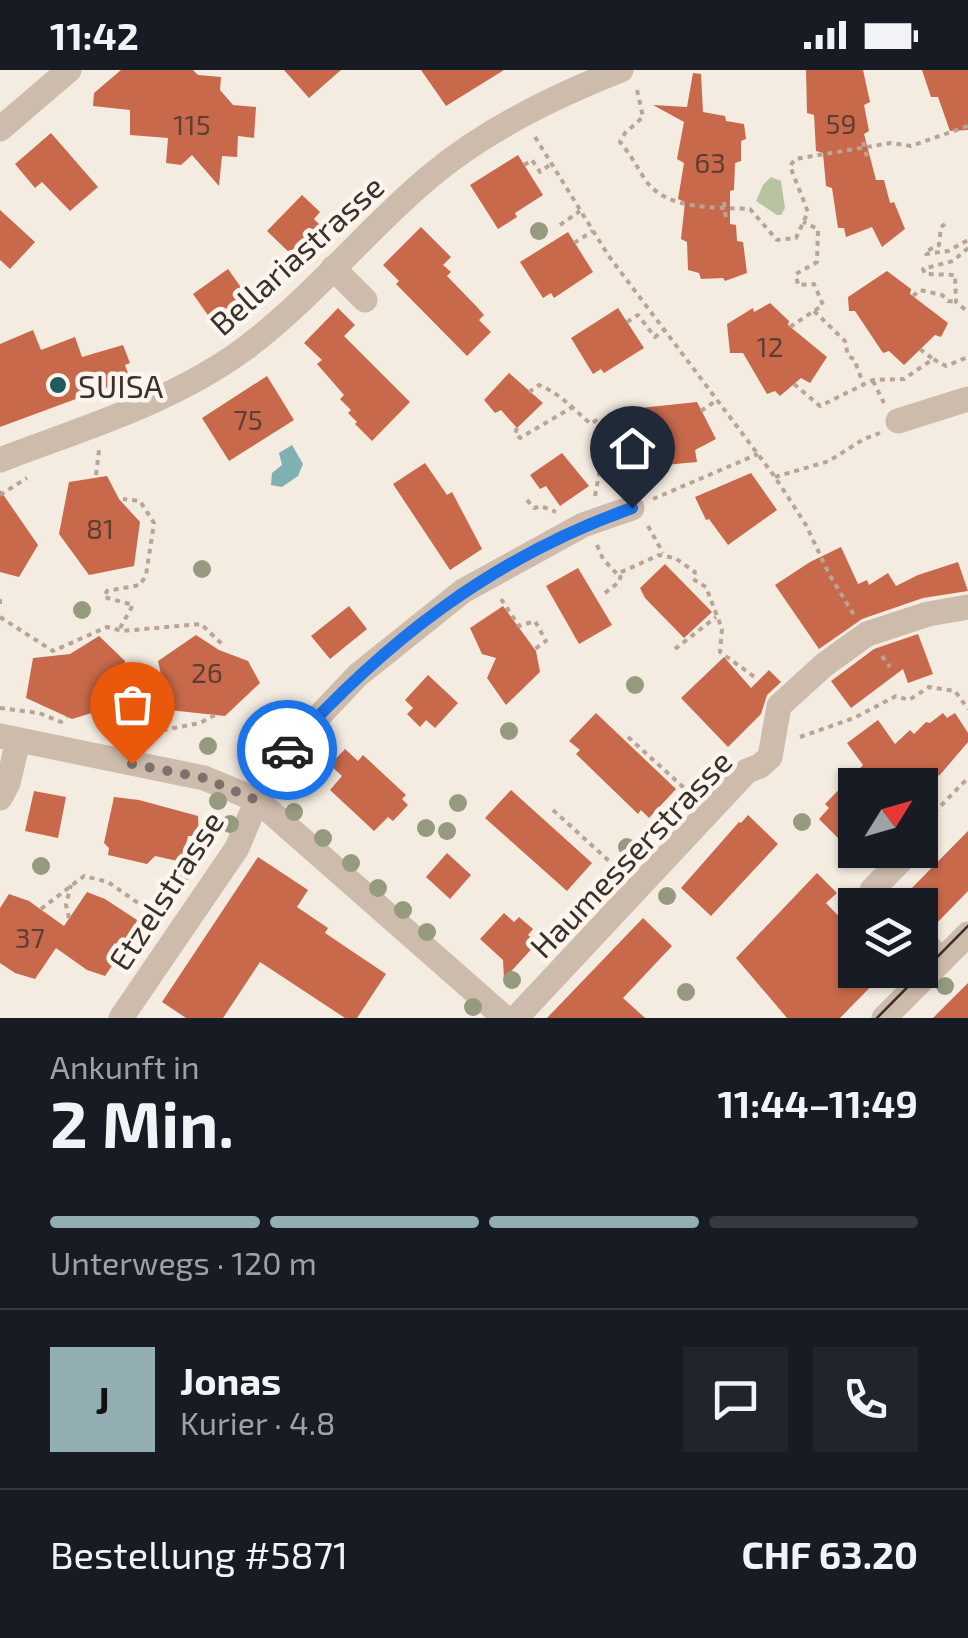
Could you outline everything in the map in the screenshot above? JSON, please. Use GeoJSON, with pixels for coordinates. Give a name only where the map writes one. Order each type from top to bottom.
{"type":"FeatureCollection","features":[{"type":"Feature","properties":{"kind":"street"},"geometry":{"type":"LineString","coordinates":[[0,130],[69,70]]}},
{"type":"Feature","properties":{"kind":"street","name":"Bellariastrasse"},"geometry":{"type":"LineString","coordinates":[[0,460],[164,396],[206,375],[245,348],[427,179],[462,152],[556,98],[627,73]]}},
{"type":"Feature","properties":{"kind":"street"},"geometry":{"type":"LineString","coordinates":[[333,268],[365,300]]}},
{"type":"Feature","properties":{"kind":"street"},"geometry":{"type":"LineString","coordinates":[[898,422],[968,398]]}},
{"type":"Feature","properties":{"kind":"street","name":"Etzelstrasse"},"geometry":{"type":"LineString","coordinates":[[121,1018],[238,848],[256,800],[283,754],[358,675],[462,591],[583,525],[642,504]]}},
{"type":"Feature","properties":{"kind":"street","name":"Haumesserstrasse"},"geometry":{"type":"LineString","coordinates":[[516,1018],[747,771],[770,756],[779,706],[824,665],[866,634],[928,614],[968,607]]}},
{"type":"Feature","properties":{"kind":"street"},"geometry":{"type":"LineString","coordinates":[[0,798],[8,783],[9,738],[204,778],[256,800],[505,1018]]}},
{"type":"Feature","properties":{"kind":"street"},"geometry":{"type":"LineString","coordinates":[[874,888],[893,868]]}},
{"type":"Feature","properties":{"kind":"street"},"geometry":{"type":"LineString","coordinates":[[884,1018],[968,934]]}},
{"type":"Feature","properties":{"kind":"street"},"geometry":{"type":"LineString","coordinates":[[938,956],[942,960]]}},
{"type":"Feature","properties":{"kind":"path"},"geometry":{"type":"LineString","coordinates":[[627,73],[643,117],[624,132],[620,142],[638,162],[648,183],[677,202],[750,208],[777,240],[796,238],[808,212],[790,166],[795,159],[864,144],[891,142],[912,146],[968,126]]}},
{"type":"Feature","properties":{"kind":"path"},"geometry":{"type":"LineString","coordinates":[[528,125],[593,231],[775,477],[866,634]]}},
{"type":"Feature","properties":{"kind":"path"},"geometry":{"type":"LineString","coordinates":[[864,144],[868,161]]}},
{"type":"Feature","properties":{"kind":"path"},"geometry":{"type":"LineString","coordinates":[[524,165],[532,160],[540,172],[552,164]]}},
{"type":"Feature","properties":{"kind":"path"},"geometry":{"type":"LineString","coordinates":[[725,205],[726,219]]}},
{"type":"Feature","properties":{"kind":"path"},"geometry":{"type":"LineString","coordinates":[[560,224],[580,211]]}},
{"type":"Feature","properties":{"kind":"path"},"geometry":{"type":"LineString","coordinates":[[790,327],[822,305],[814,284],[798,285],[796,274],[817,262],[818,229],[803,222]]}},
{"type":"Feature","properties":{"kind":"path"},"geometry":{"type":"LineString","coordinates":[[945,224],[939,244],[926,254],[948,251],[968,240]]}},
{"type":"Feature","properties":{"kind":"path"},"geometry":{"type":"LineString","coordinates":[[574,242],[593,231]]}},
{"type":"Feature","properties":{"kind":"path"},"geometry":{"type":"LineString","coordinates":[[956,302],[955,275],[924,274],[923,269],[953,261],[968,248]]}},
{"type":"Feature","properties":{"kind":"path"},"geometry":{"type":"LineString","coordinates":[[913,296],[920,290],[942,294],[948,302],[956,302],[968,312]]}},
{"type":"Feature","properties":{"kind":"path"},"geometry":{"type":"LineString","coordinates":[[814,312],[845,341],[848,356],[854,359],[863,384]]}},
{"type":"Feature","properties":{"kind":"path"},"geometry":{"type":"LineString","coordinates":[[627,322],[638,314],[656,337],[664,330]]}},
{"type":"Feature","properties":{"kind":"path"},"geometry":{"type":"LineString","coordinates":[[920,349],[946,366],[968,357]]}},
{"type":"Feature","properties":{"kind":"path"},"geometry":{"type":"LineString","coordinates":[[794,384],[820,406],[873,380],[904,379],[933,359]]}},
{"type":"Feature","properties":{"kind":"path"},"geometry":{"type":"LineString","coordinates":[[873,380],[878,396]]}},
{"type":"Feature","properties":{"kind":"path"},"geometry":{"type":"LineString","coordinates":[[529,392],[540,384],[560,393],[591,424],[598,418]]}},
{"type":"Feature","properties":{"kind":"path"},"geometry":{"type":"LineString","coordinates":[[701,411],[717,400]]}},
{"type":"Feature","properties":{"kind":"path"},"geometry":{"type":"LineString","coordinates":[[517,428],[514,434],[520,438],[571,408]]}},
{"type":"Feature","properties":{"kind":"path"},"geometry":{"type":"LineString","coordinates":[[775,477],[830,461],[872,436]]}},
{"type":"Feature","properties":{"kind":"path"},"geometry":{"type":"LineString","coordinates":[[96,475],[100,440]]}},
{"type":"Feature","properties":{"kind":"path"},"geometry":{"type":"LineString","coordinates":[[588,500],[599,489],[602,458],[612,454]]}},
{"type":"Feature","properties":{"kind":"path"},"geometry":{"type":"LineString","coordinates":[[642,504],[758,454]]}},
{"type":"Feature","properties":{"kind":"path"},"geometry":{"type":"LineString","coordinates":[[119,630],[133,604],[104,597],[108,591],[140,586],[146,575],[154,524],[140,501],[123,500]]}},
{"type":"Feature","properties":{"kind":"path"},"geometry":{"type":"LineString","coordinates":[[527,500],[534,508],[566,512]]}},
{"type":"Feature","properties":{"kind":"path"},"geometry":{"type":"LineString","coordinates":[[653,532],[663,555],[695,572],[693,580],[706,588],[722,629],[720,652],[756,678]]}},
{"type":"Feature","properties":{"kind":"path"},"geometry":{"type":"LineString","coordinates":[[595,540],[610,569],[622,574],[663,555]]}},
{"type":"Feature","properties":{"kind":"path"},"geometry":{"type":"LineString","coordinates":[[605,593],[620,582],[622,574]]}},
{"type":"Feature","properties":{"kind":"path"},"geometry":{"type":"LineString","coordinates":[[495,590],[519,626],[534,621],[546,641],[536,649]]}},
{"type":"Feature","properties":{"kind":"path"},"geometry":{"type":"LineString","coordinates":[[0,617],[53,651],[107,628],[201,624],[222,644]]}},
{"type":"Feature","properties":{"kind":"path"},"geometry":{"type":"LineString","coordinates":[[675,649],[716,617]]}},
{"type":"Feature","properties":{"kind":"path"},"geometry":{"type":"LineString","coordinates":[[770,756],[800,737],[854,718],[896,696],[908,700],[929,687],[955,691],[968,708]]}},
{"type":"Feature","properties":{"kind":"path"},"geometry":{"type":"LineString","coordinates":[[0,708],[39,713],[61,722],[67,717]]}},
{"type":"Feature","properties":{"kind":"path"},"geometry":{"type":"LineString","coordinates":[[131,736],[200,723],[214,715]]}},
{"type":"Feature","properties":{"kind":"path"},"geometry":{"type":"LineString","coordinates":[[628,737],[688,792]]}},
{"type":"Feature","properties":{"kind":"path"},"geometry":{"type":"LineString","coordinates":[[938,809],[968,778]]}},
{"type":"Feature","properties":{"kind":"path"},"geometry":{"type":"LineString","coordinates":[[553,810],[609,862]]}},
{"type":"Feature","properties":{"kind":"path"},"geometry":{"type":"LineString","coordinates":[[40,909],[84,876],[108,882],[165,922]]}},
{"type":"Feature","properties":{"kind":"path"},"geometry":{"type":"LineString","coordinates":[[69,918],[66,906],[71,885]]}},
{"type":"Feature","properties":{"kind":"green space"},"geometry":{"type":"Polygon","coordinates":[[[771,177],[781,181],[785,208],[781,215],[756,201],[771,177]]]}},
{"type":"Feature","properties":{"kind":"water"},"geometry":{"type":"Polygon","coordinates":[[[292,445],[303,464],[298,476],[282,487],[271,485],[272,473],[282,465],[279,453],[292,445]]]}},
{"type":"Feature","properties":{"kind":"building"},"geometry":{"type":"Polygon","coordinates":[[[121,70],[193,70],[198,75],[221,77],[220,90],[233,105],[256,107],[254,138],[238,136],[237,157],[222,156],[219,186],[192,155],[181,165],[166,163],[168,138],[130,135],[130,110],[93,106],[94,93],[121,70]]]}},
{"type":"Feature","properties":{"kind":"building"},"geometry":{"type":"Polygon","coordinates":[[[284,70],[341,70],[309,98],[284,70]]]}},
{"type":"Feature","properties":{"kind":"building"},"geometry":{"type":"Polygon","coordinates":[[[421,70],[504,70],[446,106],[421,70]]]}},
{"type":"Feature","properties":{"kind":"building"},"geometry":{"type":"Polygon","coordinates":[[[806,70],[863,70],[870,102],[864,105],[869,131],[864,134],[876,180],[884,180],[890,203],[894,202],[905,229],[882,247],[872,227],[846,237],[844,228],[838,228],[832,188],[826,186],[823,153],[816,151],[814,115],[807,113],[806,70]]]}},
{"type":"Feature","properties":{"kind":"building"},"geometry":{"type":"Polygon","coordinates":[[[922,70],[968,70],[968,130],[950,131],[938,97],[931,97],[922,70]]]}},
{"type":"Feature","properties":{"kind":"building"},"geometry":{"type":"Polygon","coordinates":[[[693,73],[701,74],[703,112],[744,124],[746,139],[741,141],[741,161],[735,163],[734,190],[730,191],[730,224],[736,225],[737,241],[743,242],[747,273],[725,281],[701,279],[699,273],[688,270],[687,242],[681,239],[685,202],[678,199],[684,163],[677,159],[684,122],[653,105],[687,107],[693,73]]]}},
{"type":"Feature","properties":{"kind":"building"},"geometry":{"type":"Polygon","coordinates":[[[51,133],[98,187],[70,211],[42,182],[35,188],[15,164],[51,133]]]}},
{"type":"Feature","properties":{"kind":"building"},"geometry":{"type":"Polygon","coordinates":[[[518,155],[543,195],[498,229],[470,185],[518,155]]]}},
{"type":"Feature","properties":{"kind":"building"},"geometry":{"type":"Polygon","coordinates":[[[302,195],[320,212],[314,219],[326,231],[297,260],[267,231],[302,195]]]}},
{"type":"Feature","properties":{"kind":"building"},"geometry":{"type":"Polygon","coordinates":[[[0,210],[35,242],[10,269],[0,260],[0,210]]]}},
{"type":"Feature","properties":{"kind":"building"},"geometry":{"type":"Polygon","coordinates":[[[421,227],[451,257],[443,265],[451,272],[447,276],[484,315],[479,320],[491,332],[467,356],[396,284],[399,281],[383,265],[421,227]]]}},
{"type":"Feature","properties":{"kind":"building"},"geometry":{"type":"Polygon","coordinates":[[[568,232],[593,272],[554,298],[551,293],[543,298],[520,262],[568,232]]]}},
{"type":"Feature","properties":{"kind":"building"},"geometry":{"type":"Polygon","coordinates":[[[228,269],[252,303],[217,328],[193,294],[228,269]]]}},
{"type":"Feature","properties":{"kind":"building"},"geometry":{"type":"Polygon","coordinates":[[[887,271],[948,323],[941,337],[935,335],[904,365],[889,351],[883,353],[855,311],[849,311],[848,297],[887,271]]]}},
{"type":"Feature","properties":{"kind":"building"},"geometry":{"type":"Polygon","coordinates":[[[770,303],[789,321],[788,325],[827,357],[810,383],[801,378],[780,396],[775,391],[767,394],[743,353],[730,353],[727,324],[770,303]]]}},
{"type":"Feature","properties":{"kind":"building"},"geometry":{"type":"Polygon","coordinates":[[[338,308],[355,325],[344,336],[410,402],[372,441],[348,413],[351,410],[340,399],[344,395],[317,364],[322,360],[304,343],[338,308]]]}},
{"type":"Feature","properties":{"kind":"building"},"geometry":{"type":"Polygon","coordinates":[[[618,308],[644,348],[604,373],[601,369],[593,374],[571,338],[618,308]]]}},
{"type":"Feature","properties":{"kind":"building"},"geometry":{"type":"Polygon","coordinates":[[[33,330],[41,350],[75,337],[82,357],[123,345],[130,363],[125,365],[130,379],[0,427],[0,344],[33,330]]]}},
{"type":"Feature","properties":{"kind":"building"},"geometry":{"type":"Polygon","coordinates":[[[509,373],[543,403],[517,428],[501,410],[495,413],[484,400],[509,373]]]}},
{"type":"Feature","properties":{"kind":"building"},"geometry":{"type":"Polygon","coordinates":[[[267,376],[294,420],[229,461],[202,418],[267,376]]]}},
{"type":"Feature","properties":{"kind":"building"},"geometry":{"type":"Polygon","coordinates":[[[697,402],[716,439],[695,450],[697,462],[654,466],[652,451],[636,453],[631,409],[697,402]]]}},
{"type":"Feature","properties":{"kind":"building"},"geometry":{"type":"Polygon","coordinates":[[[562,453],[589,486],[560,506],[546,486],[540,489],[530,475],[562,453]]]}},
{"type":"Feature","properties":{"kind":"building"},"geometry":{"type":"Polygon","coordinates":[[[425,463],[447,495],[452,492],[482,549],[450,570],[393,484],[425,463]]]}},
{"type":"Feature","properties":{"kind":"building"},"geometry":{"type":"Polygon","coordinates":[[[751,473],[777,510],[728,545],[706,520],[695,497],[751,473]]]}},
{"type":"Feature","properties":{"kind":"building"},"geometry":{"type":"Polygon","coordinates":[[[107,476],[119,499],[140,522],[134,566],[89,575],[59,534],[69,482],[107,476]]]}},
{"type":"Feature","properties":{"kind":"building"},"geometry":{"type":"Polygon","coordinates":[[[0,490],[38,545],[19,577],[0,572],[0,490]]]}},
{"type":"Feature","properties":{"kind":"building"},"geometry":{"type":"Polygon","coordinates":[[[841,547],[858,584],[867,580],[869,585],[888,573],[896,586],[958,562],[968,591],[923,598],[862,619],[819,649],[775,585],[841,547]]]}},
{"type":"Feature","properties":{"kind":"building"},"geometry":{"type":"Polygon","coordinates":[[[665,564],[712,612],[684,638],[640,588],[665,564]]]}},
{"type":"Feature","properties":{"kind":"building"},"geometry":{"type":"Polygon","coordinates":[[[578,568],[612,625],[579,644],[546,586],[578,568]]]}},
{"type":"Feature","properties":{"kind":"building"},"geometry":{"type":"Polygon","coordinates":[[[349,606],[367,629],[330,659],[311,636],[349,606]]]}},
{"type":"Feature","properties":{"kind":"building"},"geometry":{"type":"Polygon","coordinates":[[[503,606],[536,651],[540,672],[506,705],[487,678],[496,658],[482,654],[470,628],[503,606]]]}},
{"type":"Feature","properties":{"kind":"building"},"geometry":{"type":"Polygon","coordinates":[[[918,634],[933,674],[908,683],[903,669],[851,708],[831,681],[874,649],[918,634]]]}},
{"type":"Feature","properties":{"kind":"building"},"geometry":{"type":"Polygon","coordinates":[[[196,635],[219,650],[248,661],[260,683],[225,716],[169,710],[158,661],[196,635]]]}},
{"type":"Feature","properties":{"kind":"building"},"geometry":{"type":"Polygon","coordinates":[[[99,636],[125,661],[118,705],[72,719],[26,698],[33,658],[70,654],[99,636]]]}},
{"type":"Feature","properties":{"kind":"building"},"geometry":{"type":"Polygon","coordinates":[[[724,657],[751,688],[769,670],[781,682],[767,695],[761,714],[728,747],[681,698],[724,657]]]}},
{"type":"Feature","properties":{"kind":"building"},"geometry":{"type":"Polygon","coordinates":[[[428,675],[458,703],[435,728],[426,720],[420,727],[407,714],[413,708],[405,700],[428,675]]]}},
{"type":"Feature","properties":{"kind":"building"},"geometry":{"type":"Polygon","coordinates":[[[596,713],[676,789],[649,818],[641,810],[638,814],[576,754],[580,750],[569,741],[596,713]]]}},
{"type":"Feature","properties":{"kind":"building"},"geometry":{"type":"Polygon","coordinates":[[[943,713],[947,718],[955,713],[968,733],[968,742],[939,776],[938,768],[860,768],[863,765],[847,743],[878,720],[895,744],[910,730],[914,734],[926,722],[943,713]]]}},
{"type":"Feature","properties":{"kind":"building"},"geometry":{"type":"Polygon","coordinates":[[[345,749],[358,761],[363,755],[406,795],[402,799],[408,805],[393,821],[388,817],[374,831],[330,790],[342,776],[330,765],[345,749]]]}},
{"type":"Feature","properties":{"kind":"building"},"geometry":{"type":"Polygon","coordinates":[[[511,790],[592,863],[567,891],[485,818],[511,790]]]}},
{"type":"Feature","properties":{"kind":"building"},"geometry":{"type":"Polygon","coordinates":[[[34,791],[66,797],[58,838],[25,831],[34,791]]]}},
{"type":"Feature","properties":{"kind":"building"},"geometry":{"type":"Polygon","coordinates":[[[838,791],[838,838],[819,819],[829,808],[825,804],[838,791]]]}},
{"type":"Feature","properties":{"kind":"building"},"geometry":{"type":"Polygon","coordinates":[[[114,797],[198,816],[199,836],[188,836],[182,862],[155,856],[147,864],[108,855],[109,848],[104,843],[114,797]]]}},
{"type":"Feature","properties":{"kind":"building"},"geometry":{"type":"Polygon","coordinates":[[[748,815],[778,844],[711,916],[681,888],[748,815]]]}},
{"type":"Feature","properties":{"kind":"building"},"geometry":{"type":"Polygon","coordinates":[[[968,831],[968,891],[938,922],[938,888],[912,888],[932,868],[938,868],[938,861],[968,831]]]}},
{"type":"Feature","properties":{"kind":"building"},"geometry":{"type":"Polygon","coordinates":[[[447,853],[471,875],[450,899],[426,877],[447,853]]]}},
{"type":"Feature","properties":{"kind":"building"},"geometry":{"type":"Polygon","coordinates":[[[258,857],[308,890],[297,907],[328,928],[325,933],[386,974],[357,1018],[345,1018],[260,962],[223,1018],[186,1018],[162,1002],[258,857]]]}},
{"type":"Feature","properties":{"kind":"building"},"geometry":{"type":"Polygon","coordinates":[[[817,873],[837,893],[826,903],[838,915],[838,988],[869,988],[840,1018],[787,1018],[736,958],[817,873]]]}},
{"type":"Feature","properties":{"kind":"building"},"geometry":{"type":"Polygon","coordinates":[[[87,892],[137,920],[131,938],[105,976],[87,970],[56,948],[35,979],[0,963],[0,908],[9,894],[29,901],[64,926],[87,892]]]}},
{"type":"Feature","properties":{"kind":"building"},"geometry":{"type":"Polygon","coordinates":[[[504,913],[514,922],[519,917],[533,929],[528,935],[537,943],[504,979],[503,960],[480,939],[504,913]]]}},
{"type":"Feature","properties":{"kind":"building"},"geometry":{"type":"Polygon","coordinates":[[[643,918],[672,946],[623,998],[645,1018],[547,1018],[643,918]]]}},
{"type":"Feature","properties":{"kind":"building"},"geometry":{"type":"Polygon","coordinates":[[[968,983],[968,1018],[933,1018],[968,983]]]}},
{"type":"Feature","properties":{"kind":"tram line"},"geometry":{"type":"LineString","coordinates":[[877,1018],[968,926]]}},
{"type":"Feature","properties":{"kind":"way so far"},"geometry":{"type":"LineString","coordinates":[[132,764],[204,778],[256,800],[287,750]]}},
{"type":"Feature","properties":{"kind":"place","name":"SUISA"},"geometry":{"type":"Point","coordinates":[58,385]}},
{"type":"Feature","properties":{"kind":"route"},"geometry":{"type":"LineString","coordinates":[[287,750],[358,675],[462,591],[583,525],[632,508]]}}]}
